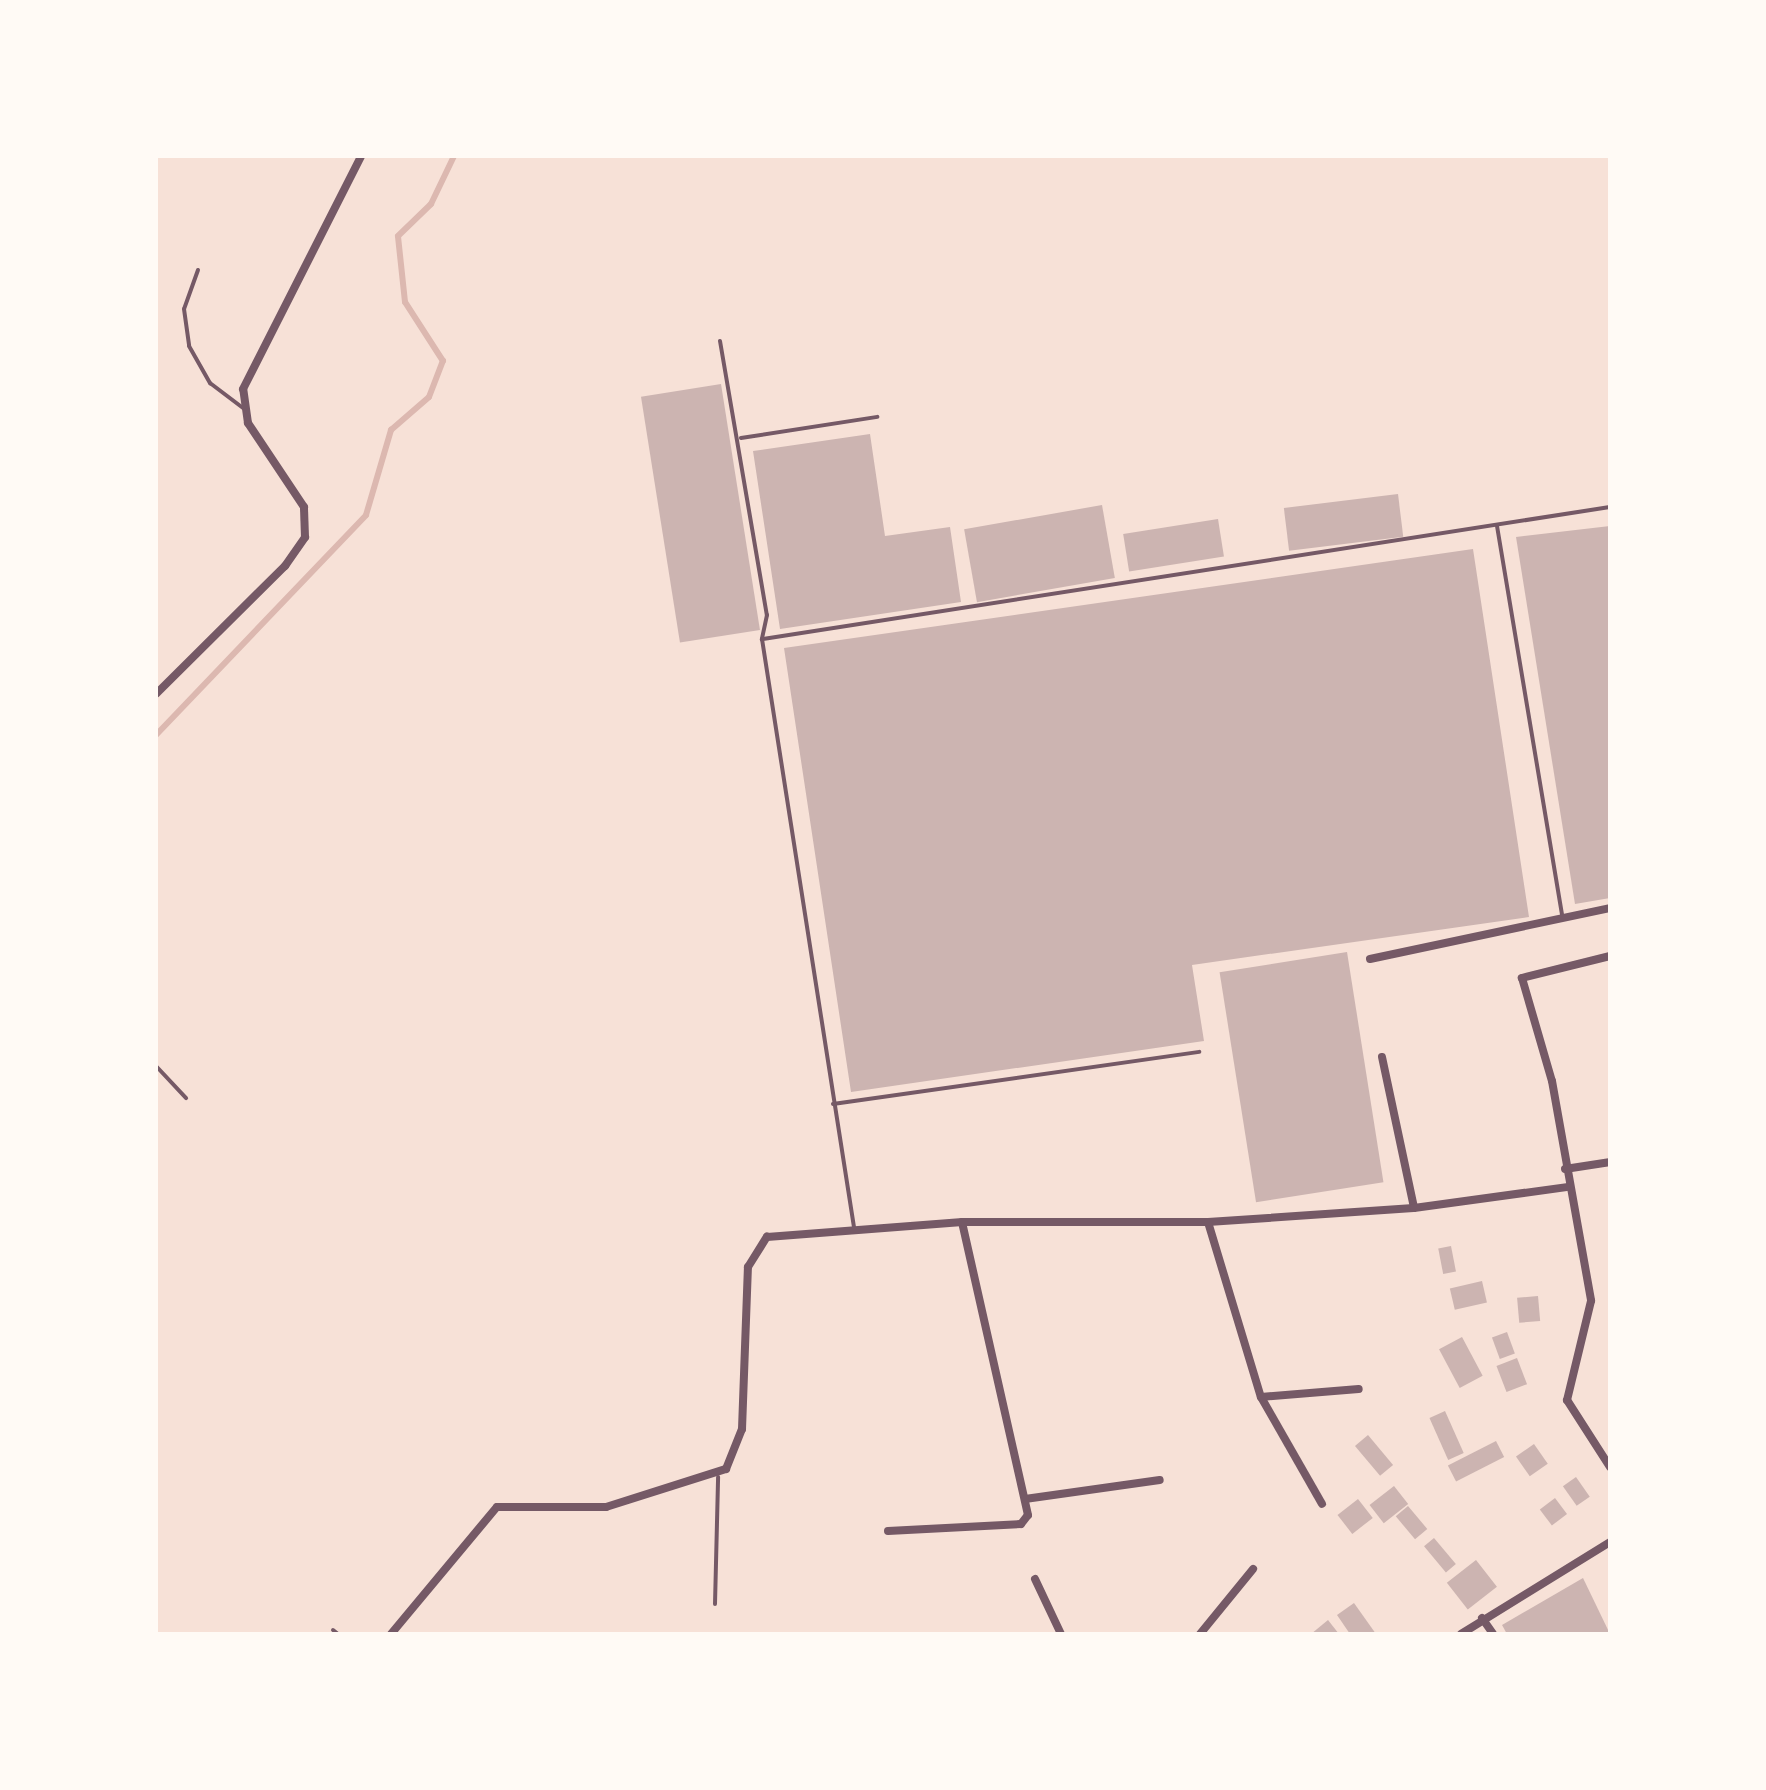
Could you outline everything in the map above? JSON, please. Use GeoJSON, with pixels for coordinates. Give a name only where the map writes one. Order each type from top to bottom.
{"type":"FeatureCollection","features":[{"type":"Feature","properties":{"kind":"street"},"geometry":{"type":"LineString","coordinates":[[156,694],[285,566],[305,537],[304,507],[243,408],[248,371],[311,266],[361,156]]}},
{"type":"Feature","properties":{"kind":"street"},"geometry":{"type":"LineString","coordinates":[[1370,959],[1610,908]]}},
{"type":"Feature","properties":{"kind":"street"},"geometry":{"type":"LineString","coordinates":[[1610,956],[1522,978],[1552,1081],[1567,1187],[1592,1315],[1567,1400],[1610,1467]]}},
{"type":"Feature","properties":{"kind":"street"},"geometry":{"type":"LineString","coordinates":[[1382,1057],[1414,1208]]}},
{"type":"Feature","properties":{"kind":"street"},"geometry":{"type":"LineString","coordinates":[[1565,1169],[1610,1162]]}},
{"type":"Feature","properties":{"kind":"street"},"geometry":{"type":"LineString","coordinates":[[391,1634],[497,1507],[606,1507],[718,1477],[742,1429],[752,1254],[767,1237],[854,1227],[962,1222],[1208,1222],[1414,1208],[1567,1187]]}},
{"type":"Feature","properties":{"kind":"street"},"geometry":{"type":"LineString","coordinates":[[888,1531],[1021,1524],[1025,1499],[962,1222]]}},
{"type":"Feature","properties":{"kind":"street"},"geometry":{"type":"LineString","coordinates":[[1208,1222],[1261,1397],[1322,1504]]}},
{"type":"Feature","properties":{"kind":"street"},"geometry":{"type":"LineString","coordinates":[[1261,1397],[1359,1389]]}},
{"type":"Feature","properties":{"kind":"street"},"geometry":{"type":"LineString","coordinates":[[1025,1499],[1160,1480]]}},
{"type":"Feature","properties":{"kind":"street"},"geometry":{"type":"LineString","coordinates":[[1461,1634],[1482,1618],[1610,1542]]}},
{"type":"Feature","properties":{"kind":"street"},"geometry":{"type":"LineString","coordinates":[[1200,1634],[1253,1569]]}},
{"type":"Feature","properties":{"kind":"street"},"geometry":{"type":"LineString","coordinates":[[1035,1579],[1061,1634]]}},
{"type":"Feature","properties":{"kind":"street"},"geometry":{"type":"LineString","coordinates":[[1482,1618],[1493,1634]]}},
{"type":"Feature","properties":{"kind":"lane"},"geometry":{"type":"LineString","coordinates":[[198,270],[184,309],[189,346],[210,383],[243,408]]}},
{"type":"Feature","properties":{"kind":"lane"},"geometry":{"type":"LineString","coordinates":[[720,341],[740,438],[767,615],[762,639],[854,1227]]}},
{"type":"Feature","properties":{"kind":"lane"},"geometry":{"type":"LineString","coordinates":[[740,438],[877,417]]}},
{"type":"Feature","properties":{"kind":"lane"},"geometry":{"type":"LineString","coordinates":[[762,639],[1610,507]]}},
{"type":"Feature","properties":{"kind":"lane"},"geometry":{"type":"LineString","coordinates":[[1497,526],[1563,918]]}},
{"type":"Feature","properties":{"kind":"lane"},"geometry":{"type":"LineString","coordinates":[[833,1104],[1199,1052]]}},
{"type":"Feature","properties":{"kind":"lane"},"geometry":{"type":"LineString","coordinates":[[156,1066],[186,1098]]}},
{"type":"Feature","properties":{"kind":"lane"},"geometry":{"type":"LineString","coordinates":[[715,1604],[718,1477]]}},
{"type":"Feature","properties":{"kind":"building"},"geometry":{"type":"Polygon","coordinates":[[[721,384],[760,630],[680,643],[641,397],[721,384]]]}},
{"type":"Feature","properties":{"kind":"building"},"geometry":{"type":"Polygon","coordinates":[[[870,434],[885,536],[950,527],[961,602],[780,629],[753,451],[870,434]]]}},
{"type":"Feature","properties":{"kind":"building"},"geometry":{"type":"Polygon","coordinates":[[[1398,494],[1403,537],[1289,551],[1284,508],[1398,494]]]}},
{"type":"Feature","properties":{"kind":"building"},"geometry":{"type":"Polygon","coordinates":[[[1102,505],[1115,578],[977,602],[964,529],[1102,505]]]}},
{"type":"Feature","properties":{"kind":"building"},"geometry":{"type":"Polygon","coordinates":[[[1218,519],[1224,557],[1129,572],[1123,534],[1218,519]]]}},
{"type":"Feature","properties":{"kind":"building"},"geometry":{"type":"Polygon","coordinates":[[[1610,526],[1610,898],[1575,904],[1516,537],[1610,526]]]}},
{"type":"Feature","properties":{"kind":"building"},"geometry":{"type":"Polygon","coordinates":[[[1473,549],[1529,917],[1192,965],[1204,1041],[851,1092],[784,648],[1473,549]]]}},
{"type":"Feature","properties":{"kind":"building"},"geometry":{"type":"Polygon","coordinates":[[[1347,952],[1383,1182],[1256,1202],[1220,972],[1347,952]]]}},
{"type":"Feature","properties":{"kind":"building"},"geometry":{"type":"Polygon","coordinates":[[[1451,1246],[1456,1272],[1443,1274],[1438,1248],[1451,1246]]]}},
{"type":"Feature","properties":{"kind":"building"},"geometry":{"type":"Polygon","coordinates":[[[1482,1281],[1487,1302],[1455,1310],[1450,1288],[1482,1281]]]}},
{"type":"Feature","properties":{"kind":"building"},"geometry":{"type":"Polygon","coordinates":[[[1538,1296],[1540,1321],[1519,1323],[1517,1298],[1538,1296]]]}},
{"type":"Feature","properties":{"kind":"building"},"geometry":{"type":"Polygon","coordinates":[[[1507,1332],[1515,1354],[1500,1359],[1492,1337],[1507,1332]]]}},
{"type":"Feature","properties":{"kind":"building"},"geometry":{"type":"Polygon","coordinates":[[[1462,1337],[1483,1376],[1460,1388],[1439,1349],[1462,1337]]]}},
{"type":"Feature","properties":{"kind":"building"},"geometry":{"type":"Polygon","coordinates":[[[1517,1358],[1527,1384],[1506,1392],[1496,1366],[1517,1358]]]}},
{"type":"Feature","properties":{"kind":"building"},"geometry":{"type":"Polygon","coordinates":[[[1445,1411],[1464,1453],[1448,1460],[1429,1418],[1445,1411]]]}},
{"type":"Feature","properties":{"kind":"building"},"geometry":{"type":"Polygon","coordinates":[[[1368,1435],[1393,1465],[1380,1476],[1355,1446],[1368,1435]]]}},
{"type":"Feature","properties":{"kind":"building"},"geometry":{"type":"Polygon","coordinates":[[[1496,1441],[1504,1457],[1456,1482],[1448,1466],[1496,1441]]]}},
{"type":"Feature","properties":{"kind":"building"},"geometry":{"type":"Polygon","coordinates":[[[1534,1444],[1548,1464],[1530,1476],[1516,1457],[1534,1444]]]}},
{"type":"Feature","properties":{"kind":"building"},"geometry":{"type":"Polygon","coordinates":[[[1576,1477],[1590,1497],[1577,1506],[1563,1486],[1576,1477]]]}},
{"type":"Feature","properties":{"kind":"building"},"geometry":{"type":"Polygon","coordinates":[[[1394,1486],[1408,1504],[1384,1523],[1370,1505],[1394,1486]]]}},
{"type":"Feature","properties":{"kind":"building"},"geometry":{"type":"Polygon","coordinates":[[[1555,1498],[1567,1514],[1552,1525],[1540,1509],[1555,1498]]]}},
{"type":"Feature","properties":{"kind":"building"},"geometry":{"type":"Polygon","coordinates":[[[1358,1499],[1373,1518],[1352,1534],[1338,1515],[1358,1499]]]}},
{"type":"Feature","properties":{"kind":"building"},"geometry":{"type":"Polygon","coordinates":[[[1408,1506],[1427,1529],[1415,1539],[1396,1516],[1408,1506]]]}},
{"type":"Feature","properties":{"kind":"building"},"geometry":{"type":"Polygon","coordinates":[[[1434,1538],[1456,1564],[1446,1572],[1424,1546],[1434,1538]]]}},
{"type":"Feature","properties":{"kind":"building"},"geometry":{"type":"Polygon","coordinates":[[[1476,1560],[1497,1587],[1468,1610],[1447,1583],[1476,1560]]]}},
{"type":"Feature","properties":{"kind":"building"},"geometry":{"type":"Polygon","coordinates":[[[1583,1578],[1610,1634],[1507,1634],[1502,1625],[1583,1578]]]}},
{"type":"Feature","properties":{"kind":"building"},"geometry":{"type":"Polygon","coordinates":[[[1354,1603],[1376,1634],[1350,1634],[1337,1615],[1354,1603]]]}},
{"type":"Feature","properties":{"kind":"building"},"geometry":{"type":"Polygon","coordinates":[[[1328,1620],[1339,1634],[1311,1634],[1328,1620]]]}},
{"type":"Feature","properties":{"kind":"waterway"},"geometry":{"type":"LineString","coordinates":[[156,735],[366,515],[391,430],[429,397],[443,361],[405,302],[398,236],[431,204],[454,156]]}}]}
